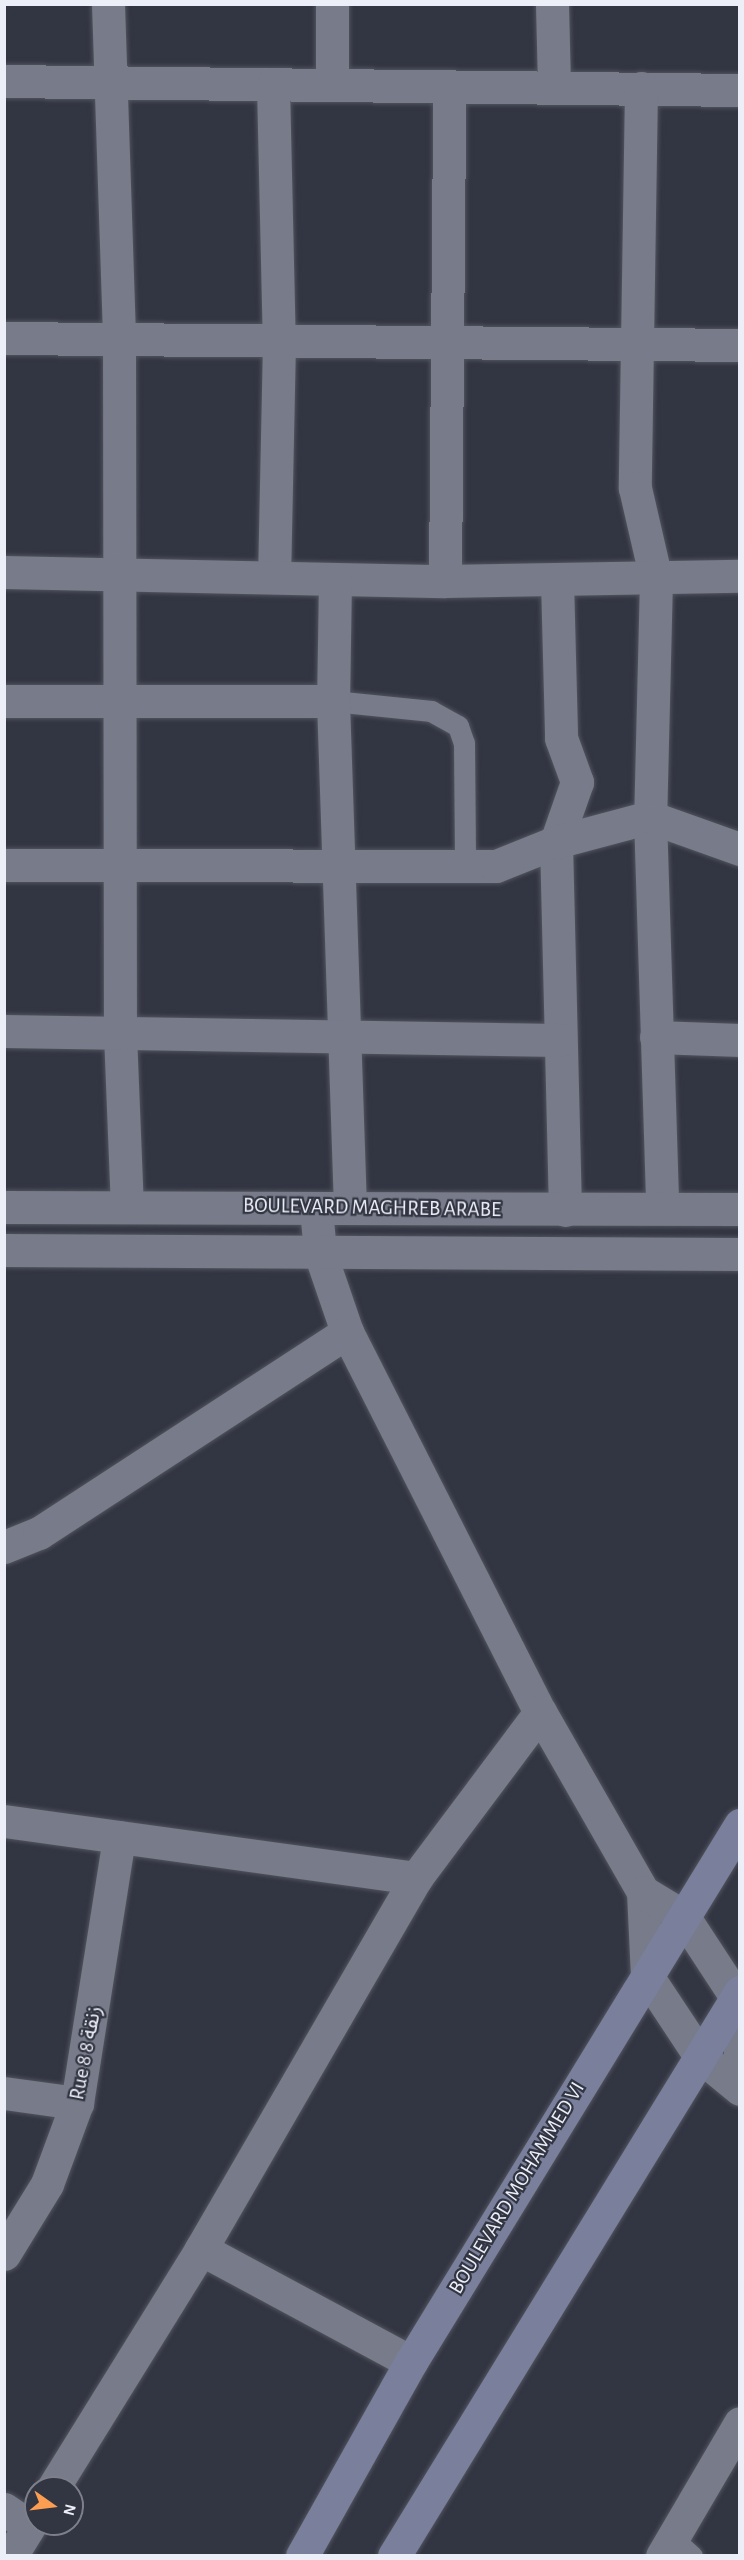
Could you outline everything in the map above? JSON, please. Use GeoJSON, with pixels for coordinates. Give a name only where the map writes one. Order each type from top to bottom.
{"type":"FeatureCollection","features":[{"type":"Feature","properties":{"kind":"main road","name":"BOULEVARD MOHAMMED VI"},"geometry":{"type":"LineString","coordinates":[[302,2556],[411,2362],[740,1825]]}},
{"type":"Feature","properties":{"kind":"main road"},"geometry":{"type":"LineString","coordinates":[[394,2556],[738,1995]]}},
{"type":"Feature","properties":{"kind":"street"},"geometry":{"type":"LineString","coordinates":[[108,4],[119,337],[122,699],[119,868],[120,1034],[127,1205]]}},
{"type":"Feature","properties":{"kind":"street"},"geometry":{"type":"LineString","coordinates":[[332,4],[332,85]]}},
{"type":"Feature","properties":{"kind":"street"},"geometry":{"type":"LineString","coordinates":[[552,4],[554,86]]}},
{"type":"Feature","properties":{"kind":"street"},"geometry":{"type":"LineString","coordinates":[[4,81],[740,90]]}},
{"type":"Feature","properties":{"kind":"street"},"geometry":{"type":"LineString","coordinates":[[273,85],[279,342],[274,577]]}},
{"type":"Feature","properties":{"kind":"street"},"geometry":{"type":"LineString","coordinates":[[445,581],[449,343],[449,87]]}},
{"type":"Feature","properties":{"kind":"street"},"geometry":{"type":"LineString","coordinates":[[641,88],[635,488],[656,579],[650,817],[662,1207]]}},
{"type":"Feature","properties":{"kind":"street"},"geometry":{"type":"LineString","coordinates":[[4,339],[119,337],[279,342],[740,345]]}},
{"type":"Feature","properties":{"kind":"street"},"geometry":{"type":"LineString","coordinates":[[4,572],[120,571],[445,581],[740,576]]}},
{"type":"Feature","properties":{"kind":"street"},"geometry":{"type":"LineString","coordinates":[[335,579],[333,701],[350,1207]]}},
{"type":"Feature","properties":{"kind":"street"},"geometry":{"type":"LineString","coordinates":[[557,580],[561,738],[577,782],[556,842],[559,1040],[565,1210]]}},
{"type":"Feature","properties":{"kind":"street"},"geometry":{"type":"LineString","coordinates":[[4,701],[122,699],[333,701]]}},
{"type":"Feature","properties":{"kind":"street"},"geometry":{"type":"LineString","coordinates":[[4,865],[119,868],[465,868],[513,861],[556,842],[650,817],[740,849]]}},
{"type":"Feature","properties":{"kind":"street"},"geometry":{"type":"LineString","coordinates":[[4,1031],[120,1034],[345,1034],[559,1040]]}},
{"type":"Feature","properties":{"kind":"street"},"geometry":{"type":"LineString","coordinates":[[656,1037],[740,1040]]}},
{"type":"Feature","properties":{"kind":"street","name":"BOULEVARD MAGHREB ARABE"},"geometry":{"type":"LineString","coordinates":[[4,1207],[127,1205],[565,1210],[662,1207],[740,1209]]}},
{"type":"Feature","properties":{"kind":"street"},"geometry":{"type":"LineString","coordinates":[[316,1208],[320,1253],[347,1332],[540,1712],[643,1892],[646,1977],[700,2056],[740,2090]]}},
{"type":"Feature","properties":{"kind":"street","name":"BOULEVARD MAGHREB ARABE"},"geometry":{"type":"LineString","coordinates":[[4,1250],[740,1254]]}},
{"type":"Feature","properties":{"kind":"street"},"geometry":{"type":"LineString","coordinates":[[4,1547],[39,1533],[347,1332]]}},
{"type":"Feature","properties":{"kind":"street"},"geometry":{"type":"LineString","coordinates":[[60,2476],[201,2249],[416,1878],[540,1712]]}},
{"type":"Feature","properties":{"kind":"street"},"geometry":{"type":"LineString","coordinates":[[4,1821],[416,1878]]}},
{"type":"Feature","properties":{"kind":"street","name":"Rue 8 8 زنقة"},"geometry":{"type":"LineString","coordinates":[[4,2254],[46,2184],[77,2103],[119,1837]]}},
{"type":"Feature","properties":{"kind":"street"},"geometry":{"type":"LineString","coordinates":[[643,1892],[683,1916],[738,1995],[740,2054]]}},
{"type":"Feature","properties":{"kind":"street"},"geometry":{"type":"LineString","coordinates":[[4,2093],[77,2103]]}},
{"type":"Feature","properties":{"kind":"street"},"geometry":{"type":"LineString","coordinates":[[201,2249],[411,2362]]}},
{"type":"Feature","properties":{"kind":"street"},"geometry":{"type":"LineString","coordinates":[[675,2550],[740,2423]]}},
{"type":"Feature","properties":{"kind":"street"},"geometry":{"type":"LineString","coordinates":[[11,2556],[23,2517]]}},
{"type":"Feature","properties":{"kind":"lane"},"geometry":{"type":"LineString","coordinates":[[333,701],[431,711],[458,726],[464,743],[465,868]]}}]}
